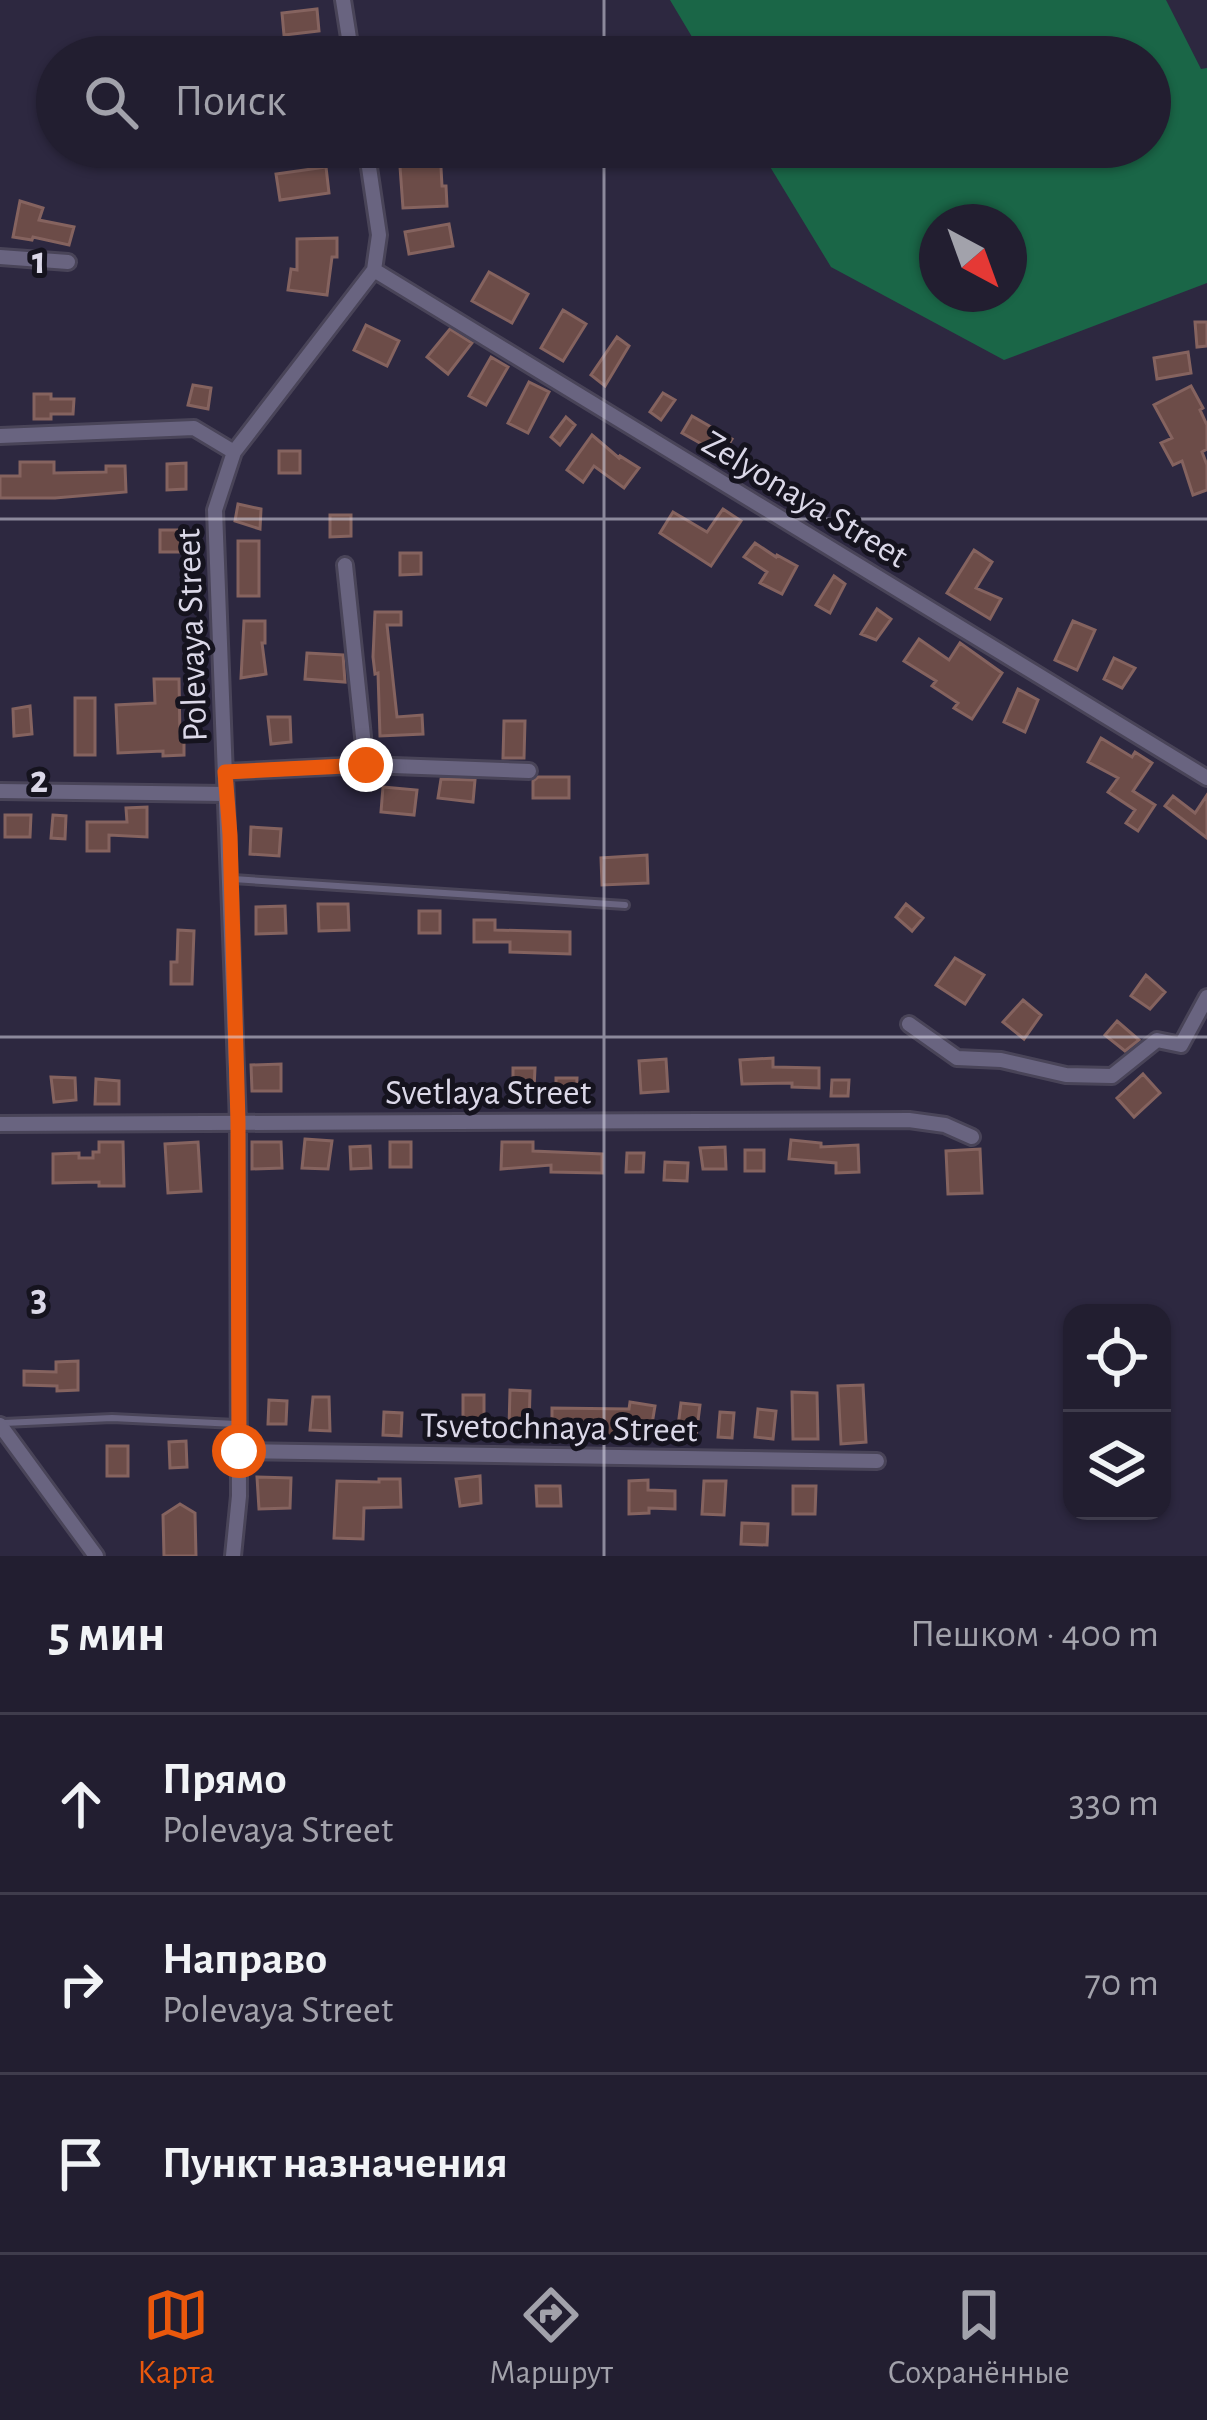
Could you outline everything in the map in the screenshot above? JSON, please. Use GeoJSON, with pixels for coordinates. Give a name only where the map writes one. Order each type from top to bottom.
{"type":"FeatureCollection","features":[{"type":"Feature","properties":{"kind":"street"},"geometry":{"type":"LineString","coordinates":[[344,0],[349,36]]}},
{"type":"Feature","properties":{"kind":"street"},"geometry":{"type":"LineString","coordinates":[[369,168],[379,235],[374,270]]}},
{"type":"Feature","properties":{"kind":"street"},"geometry":{"type":"LineString","coordinates":[[0,256],[68,262]]}},
{"type":"Feature","properties":{"kind":"street","name":"Polevaya Street"},"geometry":{"type":"LineString","coordinates":[[233,1556],[240,1425],[238,1122],[215,510],[234,452],[374,270]]}},
{"type":"Feature","properties":{"kind":"street","name":"Zelyonaya Street"},"geometry":{"type":"LineString","coordinates":[[374,270],[1207,778]]}},
{"type":"Feature","properties":{"kind":"street"},"geometry":{"type":"LineString","coordinates":[[0,436],[194,428],[234,452]]}},
{"type":"Feature","properties":{"kind":"street"},"geometry":{"type":"LineString","coordinates":[[345,566],[366,765]]}},
{"type":"Feature","properties":{"kind":"street","name":"Polevaya Street"},"geometry":{"type":"LineString","coordinates":[[225,772],[366,765],[529,771]]}},
{"type":"Feature","properties":{"kind":"street"},"geometry":{"type":"LineString","coordinates":[[0,790],[225,794]]}},
{"type":"Feature","properties":{"kind":"street"},"geometry":{"type":"LineString","coordinates":[[909,1024],[957,1058],[1001,1060],[1066,1075],[1112,1076],[1156,1040],[1180,1045],[1207,998]]}},
{"type":"Feature","properties":{"kind":"street","name":"Svetlaya Street"},"geometry":{"type":"LineString","coordinates":[[0,1124],[909,1120],[945,1125],[972,1137]]}},
{"type":"Feature","properties":{"kind":"street"},"geometry":{"type":"LineString","coordinates":[[0,1424],[96,1556]]}},
{"type":"Feature","properties":{"kind":"street","name":"Tsvetochnaya Street"},"geometry":{"type":"LineString","coordinates":[[239,1451],[878,1461]]}},
{"type":"Feature","properties":{"kind":"lane"},"geometry":{"type":"LineString","coordinates":[[230,879],[625,905]]}},
{"type":"Feature","properties":{"kind":"lane"},"geometry":{"type":"LineString","coordinates":[[0,1424],[112,1418],[240,1425]]}},
{"type":"Feature","properties":{"kind":"green space"},"geometry":{"type":"Polygon","coordinates":[[[670,0],[1166,0],[1201,69],[1207,68],[1207,283],[1004,360],[831,267],[771,168],[1171,168],[1171,36],[691,36],[670,0]]]}},
{"type":"Feature","properties":{"kind":"building"},"geometry":{"type":"Polygon","coordinates":[[[317,9],[319,31],[284,35],[282,13],[317,9]]]}},
{"type":"Feature","properties":{"kind":"building"},"geometry":{"type":"Polygon","coordinates":[[[326,168],[329,193],[280,200],[276,174],[326,168]]]}},
{"type":"Feature","properties":{"kind":"building"},"geometry":{"type":"Polygon","coordinates":[[[400,168],[441,168],[447,206],[403,208],[400,168]]]}},
{"type":"Feature","properties":{"kind":"building"},"geometry":{"type":"Polygon","coordinates":[[[20,201],[43,208],[39,220],[74,227],[69,245],[13,237],[20,201]]]}},
{"type":"Feature","properties":{"kind":"building"},"geometry":{"type":"Polygon","coordinates":[[[449,224],[453,246],[409,254],[405,232],[449,224]]]}},
{"type":"Feature","properties":{"kind":"building"},"geometry":{"type":"Polygon","coordinates":[[[337,238],[327,295],[288,290],[291,269],[297,270],[297,239],[337,238]]]}},
{"type":"Feature","properties":{"kind":"building"},"geometry":{"type":"Polygon","coordinates":[[[489,272],[528,294],[512,323],[472,301],[489,272]]]}},
{"type":"Feature","properties":{"kind":"building"},"geometry":{"type":"Polygon","coordinates":[[[563,310],[586,324],[563,361],[541,348],[563,310]]]}},
{"type":"Feature","properties":{"kind":"building"},"geometry":{"type":"Polygon","coordinates":[[[1195,322],[1207,322],[1207,346],[1197,347],[1195,322]]]}},
{"type":"Feature","properties":{"kind":"building"},"geometry":{"type":"Polygon","coordinates":[[[366,325],[399,341],[387,366],[354,350],[366,325]]]}},
{"type":"Feature","properties":{"kind":"building"},"geometry":{"type":"Polygon","coordinates":[[[450,329],[472,343],[448,374],[427,357],[450,329]]]}},
{"type":"Feature","properties":{"kind":"building"},"geometry":{"type":"Polygon","coordinates":[[[617,337],[629,346],[605,386],[591,375],[617,337]]]}},
{"type":"Feature","properties":{"kind":"building"},"geometry":{"type":"Polygon","coordinates":[[[1188,352],[1191,373],[1157,379],[1154,358],[1188,352]]]}},
{"type":"Feature","properties":{"kind":"building"},"geometry":{"type":"Polygon","coordinates":[[[491,357],[508,367],[486,405],[469,396],[491,357]]]}},
{"type":"Feature","properties":{"kind":"building"},"geometry":{"type":"Polygon","coordinates":[[[529,382],[549,392],[528,433],[508,423],[529,382]]]}},
{"type":"Feature","properties":{"kind":"building"},"geometry":{"type":"Polygon","coordinates":[[[193,385],[211,388],[208,409],[188,405],[193,385]]]}},
{"type":"Feature","properties":{"kind":"building"},"geometry":{"type":"Polygon","coordinates":[[[1191,386],[1207,425],[1207,449],[1202,452],[1207,490],[1193,495],[1182,461],[1173,465],[1161,443],[1172,438],[1154,405],[1191,386]]]}},
{"type":"Feature","properties":{"kind":"building"},"geometry":{"type":"Polygon","coordinates":[[[663,393],[675,400],[661,420],[650,412],[663,393]]]}},
{"type":"Feature","properties":{"kind":"building"},"geometry":{"type":"Polygon","coordinates":[[[34,394],[74,399],[73,414],[34,419],[34,394]]]}},
{"type":"Feature","properties":{"kind":"building"},"geometry":{"type":"Polygon","coordinates":[[[692,416],[732,439],[718,462],[704,452],[707,447],[682,433],[692,416]]]}},
{"type":"Feature","properties":{"kind":"building"},"geometry":{"type":"Polygon","coordinates":[[[566,417],[575,425],[560,445],[551,437],[566,417]]]}},
{"type":"Feature","properties":{"kind":"building"},"geometry":{"type":"Polygon","coordinates":[[[592,435],[639,468],[624,488],[594,466],[583,482],[567,470],[592,435]]]}},
{"type":"Feature","properties":{"kind":"building"},"geometry":{"type":"Polygon","coordinates":[[[279,451],[300,451],[300,473],[279,473],[279,451]]]}},
{"type":"Feature","properties":{"kind":"building"},"geometry":{"type":"Polygon","coordinates":[[[20,462],[54,462],[54,473],[106,472],[106,466],[125,466],[126,492],[0,498],[0,476],[20,476],[20,462]]]}},
{"type":"Feature","properties":{"kind":"building"},"geometry":{"type":"Polygon","coordinates":[[[186,463],[186,489],[167,490],[167,464],[186,463]]]}},
{"type":"Feature","properties":{"kind":"building"},"geometry":{"type":"Polygon","coordinates":[[[238,504],[261,509],[260,529],[235,521],[238,504]]]}},
{"type":"Feature","properties":{"kind":"building"},"geometry":{"type":"Polygon","coordinates":[[[723,509],[741,521],[711,566],[660,533],[673,512],[707,532],[723,509]]]}},
{"type":"Feature","properties":{"kind":"building"},"geometry":{"type":"Polygon","coordinates":[[[330,515],[351,515],[351,536],[330,537],[330,515]]]}},
{"type":"Feature","properties":{"kind":"building"},"geometry":{"type":"Polygon","coordinates":[[[160,530],[181,530],[181,552],[160,552],[160,530]]]}},
{"type":"Feature","properties":{"kind":"building"},"geometry":{"type":"Polygon","coordinates":[[[238,541],[259,541],[259,596],[238,596],[238,541]]]}},
{"type":"Feature","properties":{"kind":"building"},"geometry":{"type":"Polygon","coordinates":[[[755,543],[797,566],[782,594],[760,583],[767,572],[744,557],[755,543]]]}},
{"type":"Feature","properties":{"kind":"building"},"geometry":{"type":"Polygon","coordinates":[[[974,550],[992,562],[976,588],[1001,599],[990,619],[947,593],[974,550]]]}},
{"type":"Feature","properties":{"kind":"building"},"geometry":{"type":"Polygon","coordinates":[[[400,553],[421,553],[421,574],[400,575],[400,553]]]}},
{"type":"Feature","properties":{"kind":"building"},"geometry":{"type":"Polygon","coordinates":[[[834,576],[845,584],[830,613],[816,605],[834,576]]]}},
{"type":"Feature","properties":{"kind":"building"},"geometry":{"type":"Polygon","coordinates":[[[877,609],[891,619],[876,640],[861,634],[877,609]]]}},
{"type":"Feature","properties":{"kind":"building"},"geometry":{"type":"Polygon","coordinates":[[[375,612],[401,612],[401,625],[387,625],[397,717],[422,715],[423,734],[380,736],[373,657],[375,612]]]}},
{"type":"Feature","properties":{"kind":"building"},"geometry":{"type":"Polygon","coordinates":[[[244,621],[265,621],[266,674],[241,678],[244,621]]]}},
{"type":"Feature","properties":{"kind":"building"},"geometry":{"type":"Polygon","coordinates":[[[1073,621],[1095,630],[1077,670],[1055,660],[1073,621]]]}},
{"type":"Feature","properties":{"kind":"building"},"geometry":{"type":"Polygon","coordinates":[[[919,639],[949,660],[960,643],[1002,673],[972,719],[932,686],[936,681],[904,661],[919,639]]]}},
{"type":"Feature","properties":{"kind":"building"},"geometry":{"type":"Polygon","coordinates":[[[307,653],[343,655],[345,682],[305,679],[307,653]]]}},
{"type":"Feature","properties":{"kind":"building"},"geometry":{"type":"Polygon","coordinates":[[[1114,658],[1135,668],[1122,688],[1104,679],[1114,658]]]}},
{"type":"Feature","properties":{"kind":"building"},"geometry":{"type":"Polygon","coordinates":[[[154,679],[179,679],[184,755],[118,753],[116,705],[155,703],[154,679]]]}},
{"type":"Feature","properties":{"kind":"building"},"geometry":{"type":"Polygon","coordinates":[[[1018,689],[1038,700],[1025,732],[1004,722],[1018,689]]]}},
{"type":"Feature","properties":{"kind":"building"},"geometry":{"type":"Polygon","coordinates":[[[75,698],[95,698],[95,755],[75,755],[75,698]]]}},
{"type":"Feature","properties":{"kind":"building"},"geometry":{"type":"Polygon","coordinates":[[[30,706],[32,734],[14,736],[13,709],[30,706]]]}},
{"type":"Feature","properties":{"kind":"building"},"geometry":{"type":"Polygon","coordinates":[[[268,717],[290,717],[291,742],[271,744],[268,717]]]}},
{"type":"Feature","properties":{"kind":"building"},"geometry":{"type":"Polygon","coordinates":[[[504,721],[525,721],[524,758],[503,758],[504,721]]]}},
{"type":"Feature","properties":{"kind":"building"},"geometry":{"type":"Polygon","coordinates":[[[1101,738],[1152,763],[1133,791],[1155,805],[1138,831],[1126,823],[1135,810],[1108,792],[1118,778],[1088,762],[1101,738]]]}},
{"type":"Feature","properties":{"kind":"building"},"geometry":{"type":"Polygon","coordinates":[[[569,777],[569,798],[533,798],[533,781],[569,777]]]}},
{"type":"Feature","properties":{"kind":"building"},"geometry":{"type":"Polygon","coordinates":[[[441,779],[475,780],[473,802],[438,798],[441,779]]]}},
{"type":"Feature","properties":{"kind":"building"},"geometry":{"type":"Polygon","coordinates":[[[383,787],[417,790],[414,815],[381,812],[383,787]]]}},
{"type":"Feature","properties":{"kind":"building"},"geometry":{"type":"Polygon","coordinates":[[[1207,795],[1207,838],[1165,806],[1173,796],[1195,813],[1207,795]]]}},
{"type":"Feature","properties":{"kind":"building"},"geometry":{"type":"Polygon","coordinates":[[[147,807],[147,837],[109,835],[109,851],[87,851],[87,822],[127,822],[126,808],[147,807]]]}},
{"type":"Feature","properties":{"kind":"building"},"geometry":{"type":"Polygon","coordinates":[[[5,815],[31,815],[30,837],[5,837],[5,815]]]}},
{"type":"Feature","properties":{"kind":"building"},"geometry":{"type":"Polygon","coordinates":[[[53,815],[66,816],[65,839],[51,838],[53,815]]]}},
{"type":"Feature","properties":{"kind":"building"},"geometry":{"type":"Polygon","coordinates":[[[251,827],[281,829],[279,856],[250,854],[251,827]]]}},
{"type":"Feature","properties":{"kind":"building"},"geometry":{"type":"Polygon","coordinates":[[[647,855],[648,883],[602,885],[601,858],[647,855]]]}},
{"type":"Feature","properties":{"kind":"building"},"geometry":{"type":"Polygon","coordinates":[[[318,904],[348,904],[349,930],[319,931],[318,904]]]}},
{"type":"Feature","properties":{"kind":"building"},"geometry":{"type":"Polygon","coordinates":[[[906,904],[923,918],[912,931],[896,917],[906,904]]]}},
{"type":"Feature","properties":{"kind":"building"},"geometry":{"type":"Polygon","coordinates":[[[285,906],[286,933],[256,934],[256,907],[285,906]]]}},
{"type":"Feature","properties":{"kind":"building"},"geometry":{"type":"Polygon","coordinates":[[[419,911],[440,911],[440,933],[419,933],[419,911]]]}},
{"type":"Feature","properties":{"kind":"building"},"geometry":{"type":"Polygon","coordinates":[[[474,920],[495,920],[495,930],[570,932],[570,954],[510,952],[510,942],[474,942],[474,920]]]}},
{"type":"Feature","properties":{"kind":"building"},"geometry":{"type":"Polygon","coordinates":[[[178,930],[194,931],[192,984],[171,984],[178,930]]]}},
{"type":"Feature","properties":{"kind":"building"},"geometry":{"type":"Polygon","coordinates":[[[955,958],[984,975],[965,1004],[936,985],[955,958]]]}},
{"type":"Feature","properties":{"kind":"building"},"geometry":{"type":"Polygon","coordinates":[[[1146,975],[1165,992],[1150,1009],[1131,996],[1146,975]]]}},
{"type":"Feature","properties":{"kind":"building"},"geometry":{"type":"Polygon","coordinates":[[[1023,1000],[1041,1015],[1024,1039],[1003,1022],[1023,1000]]]}},
{"type":"Feature","properties":{"kind":"building"},"geometry":{"type":"Polygon","coordinates":[[[1117,1021],[1139,1040],[1125,1051],[1105,1035],[1117,1021]]]}},
{"type":"Feature","properties":{"kind":"building"},"geometry":{"type":"Polygon","coordinates":[[[773,1058],[773,1067],[819,1068],[819,1088],[742,1084],[740,1060],[773,1058]]]}},
{"type":"Feature","properties":{"kind":"building"},"geometry":{"type":"Polygon","coordinates":[[[666,1059],[668,1091],[641,1093],[639,1061],[666,1059]]]}},
{"type":"Feature","properties":{"kind":"building"},"geometry":{"type":"Polygon","coordinates":[[[281,1064],[281,1091],[252,1091],[251,1065],[281,1064]]]}},
{"type":"Feature","properties":{"kind":"building"},"geometry":{"type":"Polygon","coordinates":[[[513,1068],[535,1068],[534,1089],[513,1090],[513,1068]]]}},
{"type":"Feature","properties":{"kind":"building"},"geometry":{"type":"Polygon","coordinates":[[[1143,1074],[1160,1093],[1134,1117],[1117,1098],[1143,1074]]]}},
{"type":"Feature","properties":{"kind":"building"},"geometry":{"type":"Polygon","coordinates":[[[51,1077],[75,1078],[76,1100],[54,1102],[51,1077]]]}},
{"type":"Feature","properties":{"kind":"building"},"geometry":{"type":"Polygon","coordinates":[[[556,1078],[577,1078],[576,1100],[556,1100],[556,1078]]]}},
{"type":"Feature","properties":{"kind":"building"},"geometry":{"type":"Polygon","coordinates":[[[96,1079],[119,1081],[119,1104],[95,1104],[96,1079]]]}},
{"type":"Feature","properties":{"kind":"building"},"geometry":{"type":"Polygon","coordinates":[[[832,1080],[849,1080],[848,1096],[831,1096],[832,1080]]]}},
{"type":"Feature","properties":{"kind":"building"},"geometry":{"type":"Polygon","coordinates":[[[305,1139],[332,1141],[328,1169],[302,1168],[305,1139]]]}},
{"type":"Feature","properties":{"kind":"building"},"geometry":{"type":"Polygon","coordinates":[[[791,1140],[821,1143],[821,1147],[858,1145],[859,1172],[836,1173],[836,1163],[789,1159],[791,1140]]]}},
{"type":"Feature","properties":{"kind":"building"},"geometry":{"type":"Polygon","coordinates":[[[99,1142],[123,1142],[124,1186],[53,1183],[53,1154],[93,1158],[99,1142]]]}},
{"type":"Feature","properties":{"kind":"building"},"geometry":{"type":"Polygon","coordinates":[[[198,1142],[201,1191],[168,1193],[165,1144],[198,1142]]]}},
{"type":"Feature","properties":{"kind":"building"},"geometry":{"type":"Polygon","coordinates":[[[252,1142],[281,1142],[282,1168],[252,1169],[252,1142]]]}},
{"type":"Feature","properties":{"kind":"building"},"geometry":{"type":"Polygon","coordinates":[[[390,1142],[411,1142],[411,1167],[390,1167],[390,1142]]]}},
{"type":"Feature","properties":{"kind":"building"},"geometry":{"type":"Polygon","coordinates":[[[502,1142],[533,1142],[533,1151],[602,1154],[602,1173],[551,1172],[551,1165],[501,1169],[502,1142]]]}},
{"type":"Feature","properties":{"kind":"building"},"geometry":{"type":"Polygon","coordinates":[[[370,1146],[371,1168],[351,1169],[350,1147],[370,1146]]]}},
{"type":"Feature","properties":{"kind":"building"},"geometry":{"type":"Polygon","coordinates":[[[725,1147],[726,1169],[703,1169],[700,1148],[725,1147]]]}},
{"type":"Feature","properties":{"kind":"building"},"geometry":{"type":"Polygon","coordinates":[[[980,1149],[982,1193],[948,1194],[946,1151],[980,1149]]]}},
{"type":"Feature","properties":{"kind":"building"},"geometry":{"type":"Polygon","coordinates":[[[745,1150],[764,1150],[764,1171],[745,1171],[745,1150]]]}},
{"type":"Feature","properties":{"kind":"building"},"geometry":{"type":"Polygon","coordinates":[[[627,1153],[644,1153],[643,1172],[626,1172],[627,1153]]]}},
{"type":"Feature","properties":{"kind":"building"},"geometry":{"type":"Polygon","coordinates":[[[665,1162],[688,1163],[687,1181],[664,1180],[665,1162]]]}},
{"type":"Feature","properties":{"kind":"building"},"geometry":{"type":"Polygon","coordinates":[[[78,1361],[78,1390],[24,1385],[24,1371],[56,1372],[56,1362],[78,1361]]]}},
{"type":"Feature","properties":{"kind":"building"},"geometry":{"type":"Polygon","coordinates":[[[863,1385],[866,1442],[841,1444],[838,1386],[863,1385]]]}},
{"type":"Feature","properties":{"kind":"building"},"geometry":{"type":"Polygon","coordinates":[[[510,1390],[530,1391],[529,1428],[509,1428],[510,1390]]]}},
{"type":"Feature","properties":{"kind":"building"},"geometry":{"type":"Polygon","coordinates":[[[792,1392],[817,1393],[818,1439],[793,1439],[792,1392]]]}},
{"type":"Feature","properties":{"kind":"building"},"geometry":{"type":"Polygon","coordinates":[[[463,1395],[484,1395],[484,1420],[463,1420],[463,1395]]]}},
{"type":"Feature","properties":{"kind":"building"},"geometry":{"type":"Polygon","coordinates":[[[313,1397],[329,1397],[330,1431],[310,1430],[313,1397]]]}},
{"type":"Feature","properties":{"kind":"building"},"geometry":{"type":"Polygon","coordinates":[[[269,1400],[287,1401],[286,1424],[268,1424],[269,1400]]]}},
{"type":"Feature","properties":{"kind":"building"},"geometry":{"type":"Polygon","coordinates":[[[630,1402],[655,1406],[649,1442],[612,1436],[594,1439],[594,1435],[552,1438],[552,1408],[629,1409],[630,1402]]]}},
{"type":"Feature","properties":{"kind":"building"},"geometry":{"type":"Polygon","coordinates":[[[681,1403],[700,1405],[696,1436],[677,1434],[681,1403]]]}},
{"type":"Feature","properties":{"kind":"building"},"geometry":{"type":"Polygon","coordinates":[[[758,1409],[776,1411],[773,1439],[755,1437],[758,1409]]]}},
{"type":"Feature","properties":{"kind":"building"},"geometry":{"type":"Polygon","coordinates":[[[384,1412],[402,1413],[401,1436],[383,1435],[384,1412]]]}},
{"type":"Feature","properties":{"kind":"building"},"geometry":{"type":"Polygon","coordinates":[[[720,1412],[734,1413],[732,1438],[718,1437],[720,1412]]]}},
{"type":"Feature","properties":{"kind":"building"},"geometry":{"type":"Polygon","coordinates":[[[186,1441],[187,1467],[170,1468],[169,1442],[186,1441]]]}},
{"type":"Feature","properties":{"kind":"building"},"geometry":{"type":"Polygon","coordinates":[[[107,1446],[128,1446],[128,1476],[107,1476],[107,1446]]]}},
{"type":"Feature","properties":{"kind":"building"},"geometry":{"type":"Polygon","coordinates":[[[480,1476],[481,1503],[460,1506],[456,1479],[480,1476]]]}},
{"type":"Feature","properties":{"kind":"building"},"geometry":{"type":"Polygon","coordinates":[[[257,1477],[291,1478],[290,1508],[259,1509],[257,1477]]]}},
{"type":"Feature","properties":{"kind":"building"},"geometry":{"type":"Polygon","coordinates":[[[400,1479],[401,1507],[364,1508],[363,1539],[334,1538],[337,1481],[400,1479]]]}},
{"type":"Feature","properties":{"kind":"building"},"geometry":{"type":"Polygon","coordinates":[[[648,1480],[648,1490],[675,1491],[675,1509],[649,1508],[649,1513],[629,1514],[629,1481],[648,1480]]]}},
{"type":"Feature","properties":{"kind":"building"},"geometry":{"type":"Polygon","coordinates":[[[704,1481],[726,1481],[724,1515],[702,1514],[704,1481]]]}},
{"type":"Feature","properties":{"kind":"building"},"geometry":{"type":"Polygon","coordinates":[[[536,1486],[560,1486],[561,1506],[537,1506],[536,1486]]]}},
{"type":"Feature","properties":{"kind":"building"},"geometry":{"type":"Polygon","coordinates":[[[793,1486],[816,1486],[815,1514],[793,1514],[793,1486]]]}},
{"type":"Feature","properties":{"kind":"building"},"geometry":{"type":"Polygon","coordinates":[[[180,1504],[195,1513],[196,1556],[164,1556],[163,1515],[180,1504]]]}},
{"type":"Feature","properties":{"kind":"building"},"geometry":{"type":"Polygon","coordinates":[[[742,1523],[768,1524],[767,1545],[741,1544],[742,1523]]]}},
{"type":"Feature","properties":{"kind":"route"},"geometry":{"type":"LineString","coordinates":[[239,1451],[238,1122],[225,772],[366,765]]}}]}
